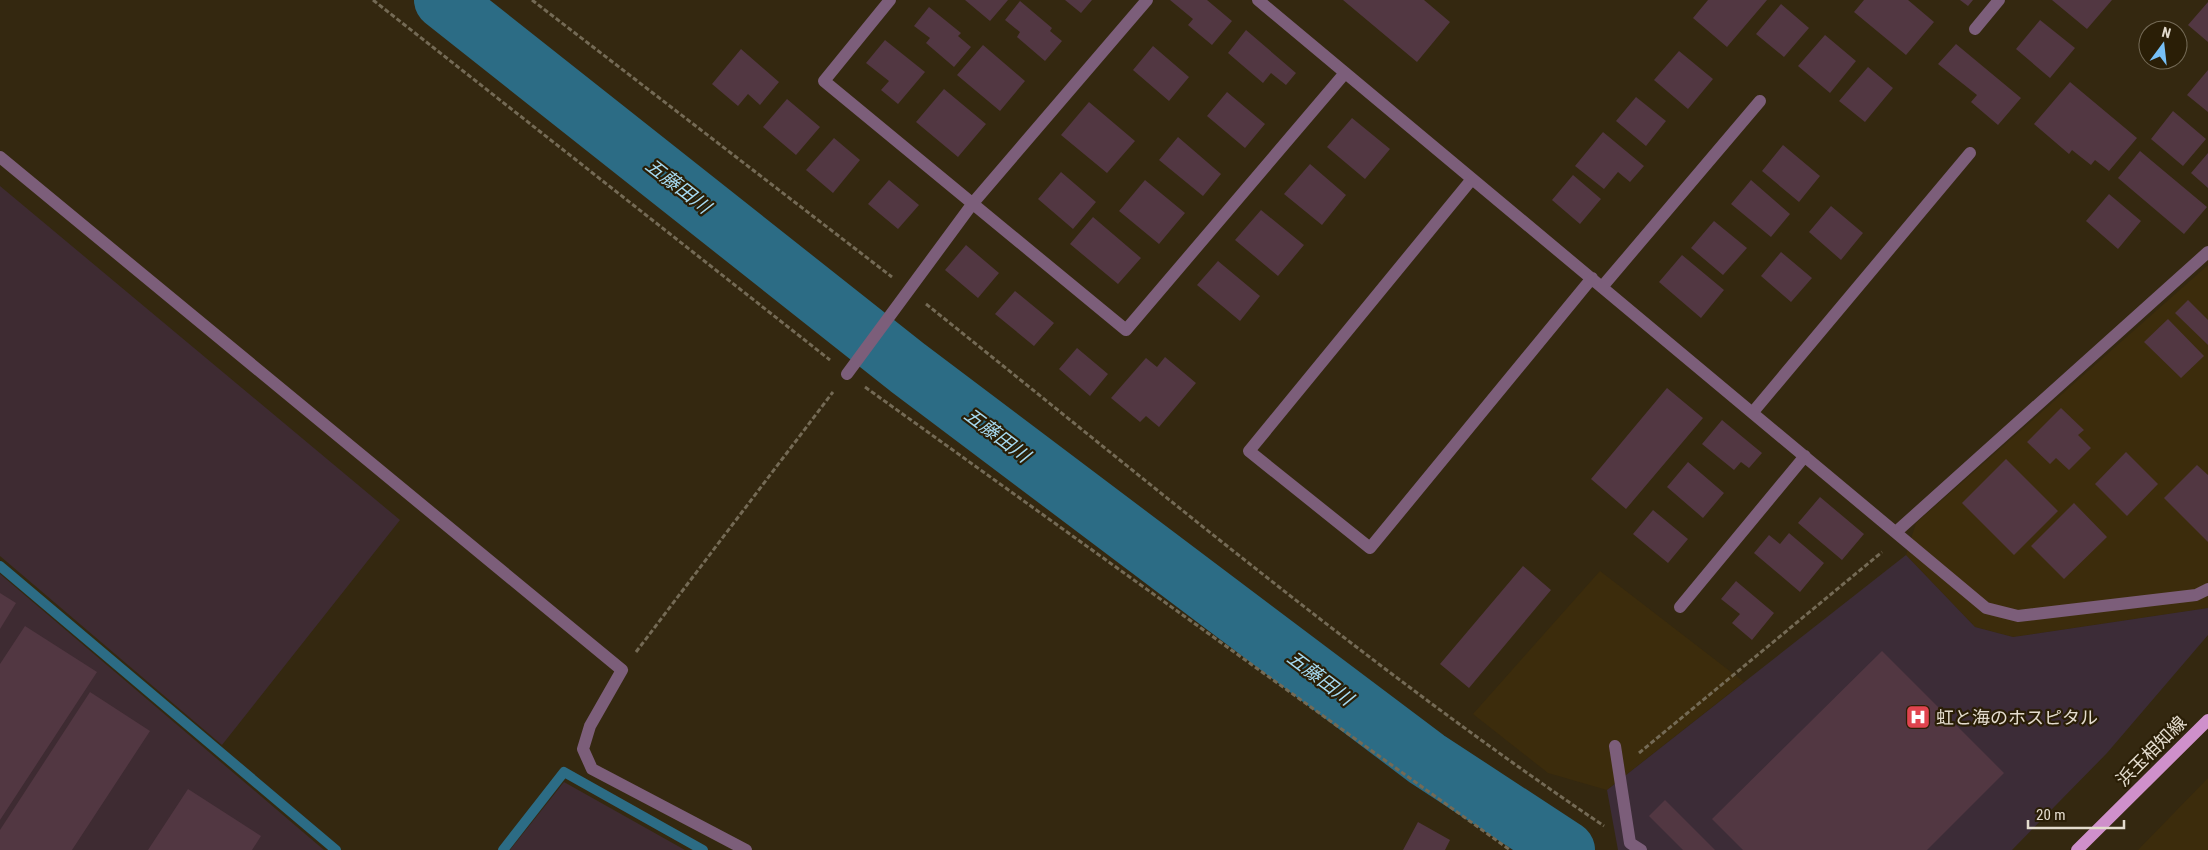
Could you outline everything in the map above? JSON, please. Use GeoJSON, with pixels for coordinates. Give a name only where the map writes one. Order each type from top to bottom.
{"type":"FeatureCollection","features":[{"type":"Feature","properties":{"kind":"main road","name":"浜玉相知線"},"geometry":{"type":"LineString","coordinates":[[2077,850],[2208,720]]}},
{"type":"Feature","properties":{"kind":"street"},"geometry":{"type":"LineString","coordinates":[[890,0],[824,81],[1126,330],[1345,73]]}},
{"type":"Feature","properties":{"kind":"street"},"geometry":{"type":"LineString","coordinates":[[847,374],[973,203],[1147,0]]}},
{"type":"Feature","properties":{"kind":"street"},"geometry":{"type":"LineString","coordinates":[[1258,0],[1986,608],[2018,616],[2196,595],[2208,589]]}},
{"type":"Feature","properties":{"kind":"street"},"geometry":{"type":"LineString","coordinates":[[1975,29],[1999,0]]}},
{"type":"Feature","properties":{"kind":"street"},"geometry":{"type":"LineString","coordinates":[[1602,287],[1760,101]]}},
{"type":"Feature","properties":{"kind":"street"},"geometry":{"type":"LineString","coordinates":[[1753,412],[1970,153]]}},
{"type":"Feature","properties":{"kind":"street"},"geometry":{"type":"LineString","coordinates":[[0,157],[622,670],[590,726],[583,749],[592,769],[746,850]]}},
{"type":"Feature","properties":{"kind":"street"},"geometry":{"type":"LineString","coordinates":[[1472,179],[1249,451],[1370,548],[1592,278]]}},
{"type":"Feature","properties":{"kind":"street"},"geometry":{"type":"LineString","coordinates":[[1896,532],[2208,252]]}},
{"type":"Feature","properties":{"kind":"street"},"geometry":{"type":"LineString","coordinates":[[1680,607],[1805,456]]}},
{"type":"Feature","properties":{"kind":"street"},"geometry":{"type":"LineString","coordinates":[[1615,746],[1635,847]]}},
{"type":"Feature","properties":{"kind":"path"},"geometry":{"type":"LineString","coordinates":[[373,0],[847,374],[1510,850]]}},
{"type":"Feature","properties":{"kind":"path"},"geometry":{"type":"LineString","coordinates":[[532,0],[909,290],[1376,662],[1541,784],[1635,847]]}},
{"type":"Feature","properties":{"kind":"path"},"geometry":{"type":"LineString","coordinates":[[622,670],[847,374]]}},
{"type":"Feature","properties":{"kind":"path"},"geometry":{"type":"LineString","coordinates":[[1619,770],[1887,548],[1896,532]]}},
{"type":"Feature","properties":{"kind":"shaded area"},"geometry":{"type":"Polygon","coordinates":[[[0,186],[400,520],[222,745],[0,556],[0,186]]]}},
{"type":"Feature","properties":{"kind":"shaded area"},"geometry":{"type":"Polygon","coordinates":[[[2208,265],[2208,608],[2013,637],[1975,627],[1906,555],[1916,523],[2208,265]]]}},
{"type":"Feature","properties":{"kind":"shaded area","name":"虹と海のホスピタル"},"geometry":{"type":"Polygon","coordinates":[[[1906,555],[1975,627],[2013,637],[2208,608],[2208,635],[2107,753],[2012,850],[1618,850],[1607,790],[1906,555]]]}},
{"type":"Feature","properties":{"kind":"shaded area"},"geometry":{"type":"Polygon","coordinates":[[[1600,571],[1744,682],[1607,790],[1548,773],[1473,714],[1600,571]]]}},
{"type":"Feature","properties":{"kind":"shaded area"},"geometry":{"type":"Polygon","coordinates":[[[0,574],[324,850],[0,850],[0,574]]]}},
{"type":"Feature","properties":{"kind":"shaded area"},"geometry":{"type":"Polygon","coordinates":[[[2208,778],[2208,850],[2138,850],[2208,778]]]}},
{"type":"Feature","properties":{"kind":"shaded area"},"geometry":{"type":"Polygon","coordinates":[[[564,782],[685,850],[510,850],[564,782]]]}},
{"type":"Feature","properties":{"kind":"building"},"geometry":{"type":"Polygon","coordinates":[[[965,0],[1008,0],[990,21],[965,0]]]}},
{"type":"Feature","properties":{"kind":"building"},"geometry":{"type":"Polygon","coordinates":[[[1065,0],[1092,0],[1081,13],[1065,0]]]}},
{"type":"Feature","properties":{"kind":"building"},"geometry":{"type":"Polygon","coordinates":[[[1170,0],[1207,0],[1232,21],[1212,45],[1188,25],[1193,19],[1170,0]]]}},
{"type":"Feature","properties":{"kind":"building"},"geometry":{"type":"Polygon","coordinates":[[[1343,0],[1424,0],[1450,22],[1417,62],[1343,0]]]}},
{"type":"Feature","properties":{"kind":"building"},"geometry":{"type":"Polygon","coordinates":[[[1708,0],[1767,0],[1727,47],[1693,18],[1708,0]]]}},
{"type":"Feature","properties":{"kind":"building"},"geometry":{"type":"Polygon","coordinates":[[[1864,0],[1908,0],[1934,22],[1906,55],[1854,12],[1864,0]]]}},
{"type":"Feature","properties":{"kind":"building"},"geometry":{"type":"Polygon","coordinates":[[[1960,0],[1973,0],[1968,6],[1960,0]]]}},
{"type":"Feature","properties":{"kind":"building"},"geometry":{"type":"Polygon","coordinates":[[[2052,0],[2112,0],[2087,29],[2052,0]]]}},
{"type":"Feature","properties":{"kind":"building"},"geometry":{"type":"Polygon","coordinates":[[[1020,1],[1052,28],[1050,31],[1062,41],[1045,61],[1017,37],[1020,32],[1005,20],[1020,1]]]}},
{"type":"Feature","properties":{"kind":"building"},"geometry":{"type":"Polygon","coordinates":[[[2208,2],[2208,42],[2188,25],[2208,2]]]}},
{"type":"Feature","properties":{"kind":"building"},"geometry":{"type":"Polygon","coordinates":[[[1781,4],[1809,28],[1784,57],[1756,34],[1781,4]]]}},
{"type":"Feature","properties":{"kind":"building"},"geometry":{"type":"Polygon","coordinates":[[[929,7],[961,33],[958,36],[971,47],[954,67],[926,43],[930,38],[914,26],[929,7]]]}},
{"type":"Feature","properties":{"kind":"building"},"geometry":{"type":"Polygon","coordinates":[[[2040,20],[2075,48],[2050,78],[2016,49],[2040,20]]]}},
{"type":"Feature","properties":{"kind":"building"},"geometry":{"type":"Polygon","coordinates":[[[1246,30],[1296,73],[1286,85],[1271,73],[1263,83],[1228,53],[1246,30]]]}},
{"type":"Feature","properties":{"kind":"building"},"geometry":{"type":"Polygon","coordinates":[[[1825,35],[1856,61],[1830,93],[1798,66],[1825,35]]]}},
{"type":"Feature","properties":{"kind":"building"},"geometry":{"type":"Polygon","coordinates":[[[885,40],[925,72],[898,104],[881,90],[889,81],[866,63],[885,40]]]}},
{"type":"Feature","properties":{"kind":"building"},"geometry":{"type":"Polygon","coordinates":[[[1956,44],[2021,98],[1998,125],[1971,102],[1977,95],[1938,64],[1956,44]]]}},
{"type":"Feature","properties":{"kind":"building"},"geometry":{"type":"Polygon","coordinates":[[[983,45],[1025,81],[1000,111],[957,75],[983,45]]]}},
{"type":"Feature","properties":{"kind":"building"},"geometry":{"type":"Polygon","coordinates":[[[1153,46],[1189,77],[1169,101],[1133,70],[1153,46]]]}},
{"type":"Feature","properties":{"kind":"building"},"geometry":{"type":"Polygon","coordinates":[[[741,49],[779,82],[760,105],[748,94],[738,106],[712,84],[741,49]]]}},
{"type":"Feature","properties":{"kind":"building"},"geometry":{"type":"Polygon","coordinates":[[[1679,51],[1713,79],[1688,109],[1654,80],[1679,51]]]}},
{"type":"Feature","properties":{"kind":"building"},"geometry":{"type":"Polygon","coordinates":[[[1868,67],[1893,88],[1865,122],[1839,101],[1868,67]]]}},
{"type":"Feature","properties":{"kind":"building"},"geometry":{"type":"Polygon","coordinates":[[[2208,70],[2208,112],[2187,95],[2208,70]]]}},
{"type":"Feature","properties":{"kind":"building"},"geometry":{"type":"Polygon","coordinates":[[[2070,82],[2137,138],[2109,171],[2095,160],[2091,165],[2072,150],[2069,154],[2034,124],[2070,82]]]}},
{"type":"Feature","properties":{"kind":"building"},"geometry":{"type":"Polygon","coordinates":[[[944,89],[986,124],[958,157],[916,122],[944,89]]]}},
{"type":"Feature","properties":{"kind":"building"},"geometry":{"type":"Polygon","coordinates":[[[1227,92],[1265,124],[1245,148],[1207,116],[1227,92]]]}},
{"type":"Feature","properties":{"kind":"building"},"geometry":{"type":"Polygon","coordinates":[[[1636,97],[1666,121],[1646,146],[1616,121],[1636,97]]]}},
{"type":"Feature","properties":{"kind":"building"},"geometry":{"type":"Polygon","coordinates":[[[787,99],[820,127],[796,155],[763,127],[787,99]]]}},
{"type":"Feature","properties":{"kind":"building"},"geometry":{"type":"Polygon","coordinates":[[[1089,102],[1135,141],[1107,173],[1061,135],[1089,102]]]}},
{"type":"Feature","properties":{"kind":"building"},"geometry":{"type":"Polygon","coordinates":[[[2173,111],[2206,139],[2183,166],[2151,139],[2173,111]]]}},
{"type":"Feature","properties":{"kind":"building"},"geometry":{"type":"Polygon","coordinates":[[[1352,118],[1390,149],[1365,179],[1327,147],[1352,118]]]}},
{"type":"Feature","properties":{"kind":"building"},"geometry":{"type":"Polygon","coordinates":[[[1603,132],[1644,166],[1630,182],[1618,172],[1604,189],[1575,166],[1603,132]]]}},
{"type":"Feature","properties":{"kind":"building"},"geometry":{"type":"Polygon","coordinates":[[[1178,137],[1221,174],[1203,196],[1159,160],[1178,137]]]}},
{"type":"Feature","properties":{"kind":"building"},"geometry":{"type":"Polygon","coordinates":[[[834,138],[860,160],[833,193],[806,170],[834,138]]]}},
{"type":"Feature","properties":{"kind":"building"},"geometry":{"type":"Polygon","coordinates":[[[1783,145],[1820,176],[1799,202],[1762,171],[1783,145]]]}},
{"type":"Feature","properties":{"kind":"building"},"geometry":{"type":"Polygon","coordinates":[[[2140,151],[2207,207],[2184,234],[2118,178],[2140,151]]]}},
{"type":"Feature","properties":{"kind":"building"},"geometry":{"type":"Polygon","coordinates":[[[2208,153],[2208,188],[2191,173],[2208,153]]]}},
{"type":"Feature","properties":{"kind":"building"},"geometry":{"type":"Polygon","coordinates":[[[1310,164],[1346,195],[1322,225],[1284,194],[1310,164]]]}},
{"type":"Feature","properties":{"kind":"building"},"geometry":{"type":"Polygon","coordinates":[[[1061,172],[1096,202],[1073,229],[1038,199],[1061,172]]]}},
{"type":"Feature","properties":{"kind":"building"},"geometry":{"type":"Polygon","coordinates":[[[1573,175],[1601,199],[1580,224],[1552,200],[1573,175]]]}},
{"type":"Feature","properties":{"kind":"building"},"geometry":{"type":"Polygon","coordinates":[[[889,180],[919,205],[898,229],[868,204],[889,180]]]}},
{"type":"Feature","properties":{"kind":"building"},"geometry":{"type":"Polygon","coordinates":[[[1145,180],[1185,213],[1159,244],[1119,211],[1145,180]]]}},
{"type":"Feature","properties":{"kind":"building"},"geometry":{"type":"Polygon","coordinates":[[[1751,180],[1790,214],[1771,237],[1731,204],[1751,180]]]}},
{"type":"Feature","properties":{"kind":"building"},"geometry":{"type":"Polygon","coordinates":[[[2109,194],[2141,221],[2118,249],[2086,221],[2109,194]]]}},
{"type":"Feature","properties":{"kind":"building"},"geometry":{"type":"Polygon","coordinates":[[[1831,206],[1863,233],[1841,260],[1809,232],[1831,206]]]}},
{"type":"Feature","properties":{"kind":"building"},"geometry":{"type":"Polygon","coordinates":[[[1261,210],[1304,245],[1278,276],[1235,240],[1261,210]]]}},
{"type":"Feature","properties":{"kind":"building"},"geometry":{"type":"Polygon","coordinates":[[[1093,217],[1141,258],[1118,284],[1070,244],[1093,217]]]}},
{"type":"Feature","properties":{"kind":"building"},"geometry":{"type":"Polygon","coordinates":[[[1714,221],[1747,248],[1723,275],[1691,248],[1714,221]]]}},
{"type":"Feature","properties":{"kind":"building"},"geometry":{"type":"Polygon","coordinates":[[[966,245],[999,273],[978,298],[945,270],[966,245]]]}},
{"type":"Feature","properties":{"kind":"building"},"geometry":{"type":"Polygon","coordinates":[[[1781,252],[1812,278],[1791,302],[1761,276],[1781,252]]]}},
{"type":"Feature","properties":{"kind":"building"},"geometry":{"type":"Polygon","coordinates":[[[1682,255],[1724,290],[1701,318],[1659,282],[1682,255]]]}},
{"type":"Feature","properties":{"kind":"building"},"geometry":{"type":"Polygon","coordinates":[[[1218,261],[1260,296],[1240,321],[1197,285],[1218,261]]]}},
{"type":"Feature","properties":{"kind":"building"},"geometry":{"type":"Polygon","coordinates":[[[1015,291],[1054,323],[1034,346],[995,314],[1015,291]]]}},
{"type":"Feature","properties":{"kind":"building"},"geometry":{"type":"Polygon","coordinates":[[[2188,300],[2208,320],[2208,345],[2175,313],[2188,300]]]}},
{"type":"Feature","properties":{"kind":"building"},"geometry":{"type":"Polygon","coordinates":[[[2168,319],[2204,356],[2181,378],[2144,342],[2168,319]]]}},
{"type":"Feature","properties":{"kind":"building"},"geometry":{"type":"Polygon","coordinates":[[[1077,348],[1108,374],[1090,396],[1059,369],[1077,348]]]}},
{"type":"Feature","properties":{"kind":"building"},"geometry":{"type":"Polygon","coordinates":[[[1165,357],[1196,383],[1159,427],[1146,416],[1140,422],[1111,398],[1146,358],[1157,367],[1165,357]]]}},
{"type":"Feature","properties":{"kind":"building"},"geometry":{"type":"Polygon","coordinates":[[[1667,388],[1703,418],[1626,509],[1591,479],[1667,388]]]}},
{"type":"Feature","properties":{"kind":"building"},"geometry":{"type":"Polygon","coordinates":[[[2061,408],[2084,430],[2078,435],[2091,448],[2069,470],[2056,458],[2050,464],[2027,442],[2061,408]]]}},
{"type":"Feature","properties":{"kind":"building"},"geometry":{"type":"Polygon","coordinates":[[[1722,420],[1762,453],[1749,468],[1741,462],[1734,470],[1702,444],[1722,420]]]}},
{"type":"Feature","properties":{"kind":"building"},"geometry":{"type":"Polygon","coordinates":[[[2126,452],[2158,484],[2127,516],[2095,484],[2126,452]]]}},
{"type":"Feature","properties":{"kind":"building"},"geometry":{"type":"Polygon","coordinates":[[[2006,459],[2058,511],[2014,555],[1962,503],[2006,459]]]}},
{"type":"Feature","properties":{"kind":"building"},"geometry":{"type":"Polygon","coordinates":[[[1688,462],[1724,493],[1703,518],[1667,487],[1688,462]]]}},
{"type":"Feature","properties":{"kind":"building"},"geometry":{"type":"Polygon","coordinates":[[[2197,465],[2208,475],[2208,542],[2164,498],[2197,465]]]}},
{"type":"Feature","properties":{"kind":"building"},"geometry":{"type":"Polygon","coordinates":[[[1820,497],[1864,534],[1842,560],[1798,523],[1820,497]]]}},
{"type":"Feature","properties":{"kind":"building"},"geometry":{"type":"Polygon","coordinates":[[[2074,503],[2107,537],[2064,579],[2031,546],[2074,503]]]}},
{"type":"Feature","properties":{"kind":"building"},"geometry":{"type":"Polygon","coordinates":[[[1653,510],[1688,539],[1668,563],[1633,534],[1653,510]]]}},
{"type":"Feature","properties":{"kind":"building"},"geometry":{"type":"Polygon","coordinates":[[[1789,533],[1824,563],[1800,592],[1754,553],[1769,535],[1780,544],[1789,533]]]}},
{"type":"Feature","properties":{"kind":"building"},"geometry":{"type":"Polygon","coordinates":[[[1523,566],[1551,590],[1469,688],[1440,664],[1523,566]]]}},
{"type":"Feature","properties":{"kind":"building"},"geometry":{"type":"Polygon","coordinates":[[[1736,581],[1774,613],[1752,640],[1732,623],[1740,614],[1721,599],[1736,581]]]}},
{"type":"Feature","properties":{"kind":"building"},"geometry":{"type":"Polygon","coordinates":[[[0,593],[16,603],[0,629],[0,593]]]}},
{"type":"Feature","properties":{"kind":"building"},"geometry":{"type":"Polygon","coordinates":[[[25,626],[97,672],[0,820],[0,664],[25,626]]]}},
{"type":"Feature","properties":{"kind":"building"},"geometry":{"type":"Polygon","coordinates":[[[1882,651],[2004,773],[1927,850],[1743,850],[1712,819],[1882,651]]]}},
{"type":"Feature","properties":{"kind":"building"},"geometry":{"type":"Polygon","coordinates":[[[90,692],[150,731],[72,850],[0,850],[0,830],[90,692]]]}},
{"type":"Feature","properties":{"kind":"building"},"geometry":{"type":"Polygon","coordinates":[[[188,789],[261,836],[252,850],[148,850],[188,789]]]}},
{"type":"Feature","properties":{"kind":"building"},"geometry":{"type":"Polygon","coordinates":[[[1665,800],[1715,850],[1683,850],[1649,816],[1665,800]]]}},
{"type":"Feature","properties":{"kind":"building"},"geometry":{"type":"Polygon","coordinates":[[[1418,822],[1450,840],[1445,850],[1403,850],[1418,822]]]}},
{"type":"Feature","properties":{"kind":"waterway","name":"五藤田川"},"geometry":{"type":"LineString","coordinates":[[443,0],[908,368],[1427,759],[1566,850]]}},
{"type":"Feature","properties":{"kind":"waterway"},"geometry":{"type":"LineString","coordinates":[[0,566],[336,850]]}},
{"type":"Feature","properties":{"kind":"waterway"},"geometry":{"type":"LineString","coordinates":[[503,850],[564,772],[703,850]]}},
{"type":"Feature","properties":{"kind":"place","name":"虹と海のホスピタル"},"geometry":{"type":"Point","coordinates":[1918,717]}}]}
